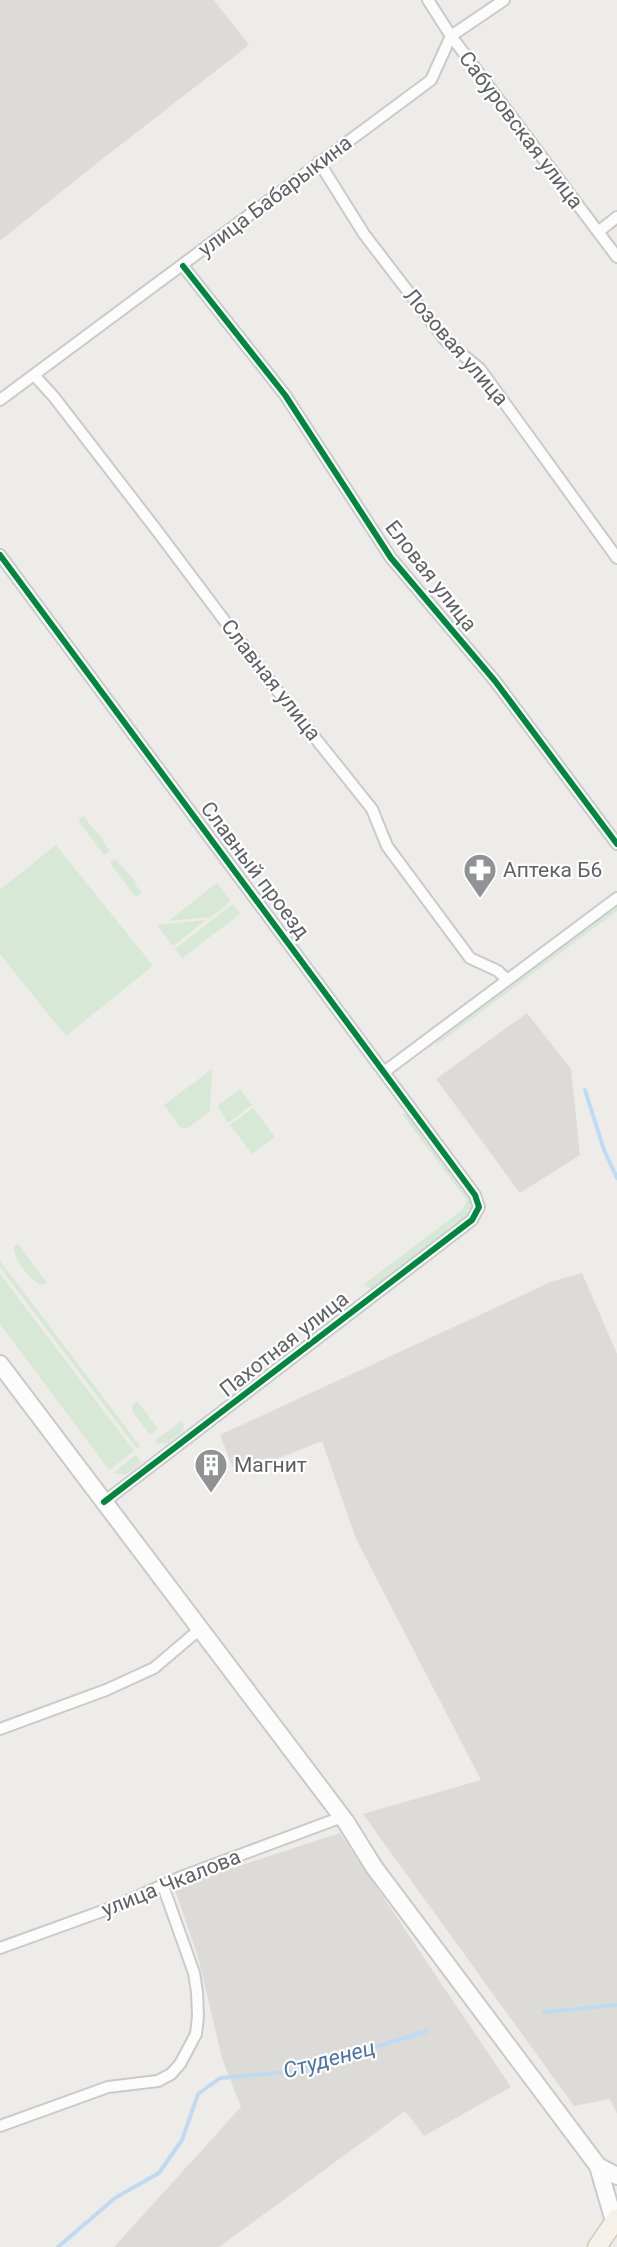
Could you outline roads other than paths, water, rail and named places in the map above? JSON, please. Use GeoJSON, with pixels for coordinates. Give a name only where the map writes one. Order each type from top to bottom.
{"type":"FeatureCollection","features":[{"type":"Feature","properties":{"kind":"main road"},"geometry":{"type":"LineString","coordinates":[[0,1364],[342,1817],[374,1867],[598,2166],[617,2176]]}},
{"type":"Feature","properties":{"kind":"main road"},"geometry":{"type":"LineString","coordinates":[[598,2166],[607,2234]]}},
{"type":"Feature","properties":{"kind":"street","name":"Сабуровская улица"},"geometry":{"type":"LineString","coordinates":[[428,0],[451,36],[617,257]]}},
{"type":"Feature","properties":{"kind":"street"},"geometry":{"type":"LineString","coordinates":[[451,36],[504,0]]}},
{"type":"Feature","properties":{"kind":"street","name":"улица Бабарыкина"},"geometry":{"type":"LineString","coordinates":[[0,400],[431,80],[451,36]]}},
{"type":"Feature","properties":{"kind":"street","name":"Лозовая улица"},"geometry":{"type":"LineString","coordinates":[[319,162],[364,234],[446,341],[480,369],[617,558]]}},
{"type":"Feature","properties":{"kind":"street"},"geometry":{"type":"LineString","coordinates":[[598,232],[617,217]]}},
{"type":"Feature","properties":{"kind":"street","name":"Еловая улица"},"geometry":{"type":"LineString","coordinates":[[183,266],[285,395],[391,558],[495,681],[617,844]]}},
{"type":"Feature","properties":{"kind":"street","name":"Славная улица"},"geometry":{"type":"LineString","coordinates":[[34,375],[54,397],[272,684],[372,809],[387,846],[470,958],[498,971],[507,980]]}},
{"type":"Feature","properties":{"kind":"street","name":"Славный проезд"},"geometry":{"type":"LineString","coordinates":[[0,555],[475,1196],[479,1208]]}},
{"type":"Feature","properties":{"kind":"street"},"geometry":{"type":"LineString","coordinates":[[384,1072],[617,898]]}},
{"type":"Feature","properties":{"kind":"street","name":"Пахотная улица"},"geometry":{"type":"LineString","coordinates":[[104,1502],[472,1220],[479,1208]]}},
{"type":"Feature","properties":{"kind":"street"},"geometry":{"type":"LineString","coordinates":[[0,1729],[106,1690],[154,1668],[200,1629]]}},
{"type":"Feature","properties":{"kind":"street","name":"улица Чкалова"},"geometry":{"type":"LineString","coordinates":[[0,1947],[86,1917],[342,1817]]}},
{"type":"Feature","properties":{"kind":"street"},"geometry":{"type":"LineString","coordinates":[[0,2126],[108,2087],[158,2081],[171,2074],[180,2064],[196,2034],[197,1992],[194,1973],[163,1886]]}},
{"type":"Feature","properties":{"kind":"waterway","name":"Студенец"},"geometry":{"type":"LineString","coordinates":[[585,1090],[604,1150],[617,1178]]}},
{"type":"Feature","properties":{"kind":"waterway","name":"Студенец"},"geometry":{"type":"LineString","coordinates":[[544,2012],[617,2005]]}},
{"type":"Feature","properties":{"kind":"waterway","name":"Студенец"},"geometry":{"type":"LineString","coordinates":[[58,2247],[115,2198],[159,2173],[182,2140],[198,2094],[220,2078],[298,2071],[427,2031]]}},
{"type":"Feature","properties":{"kind":"place","name":"Аптека Б6"},"geometry":{"type":"Point","coordinates":[480,899]}},
{"type":"Feature","properties":{"kind":"place","name":"Магнит"},"geometry":{"type":"Point","coordinates":[211,1494]}}]}
